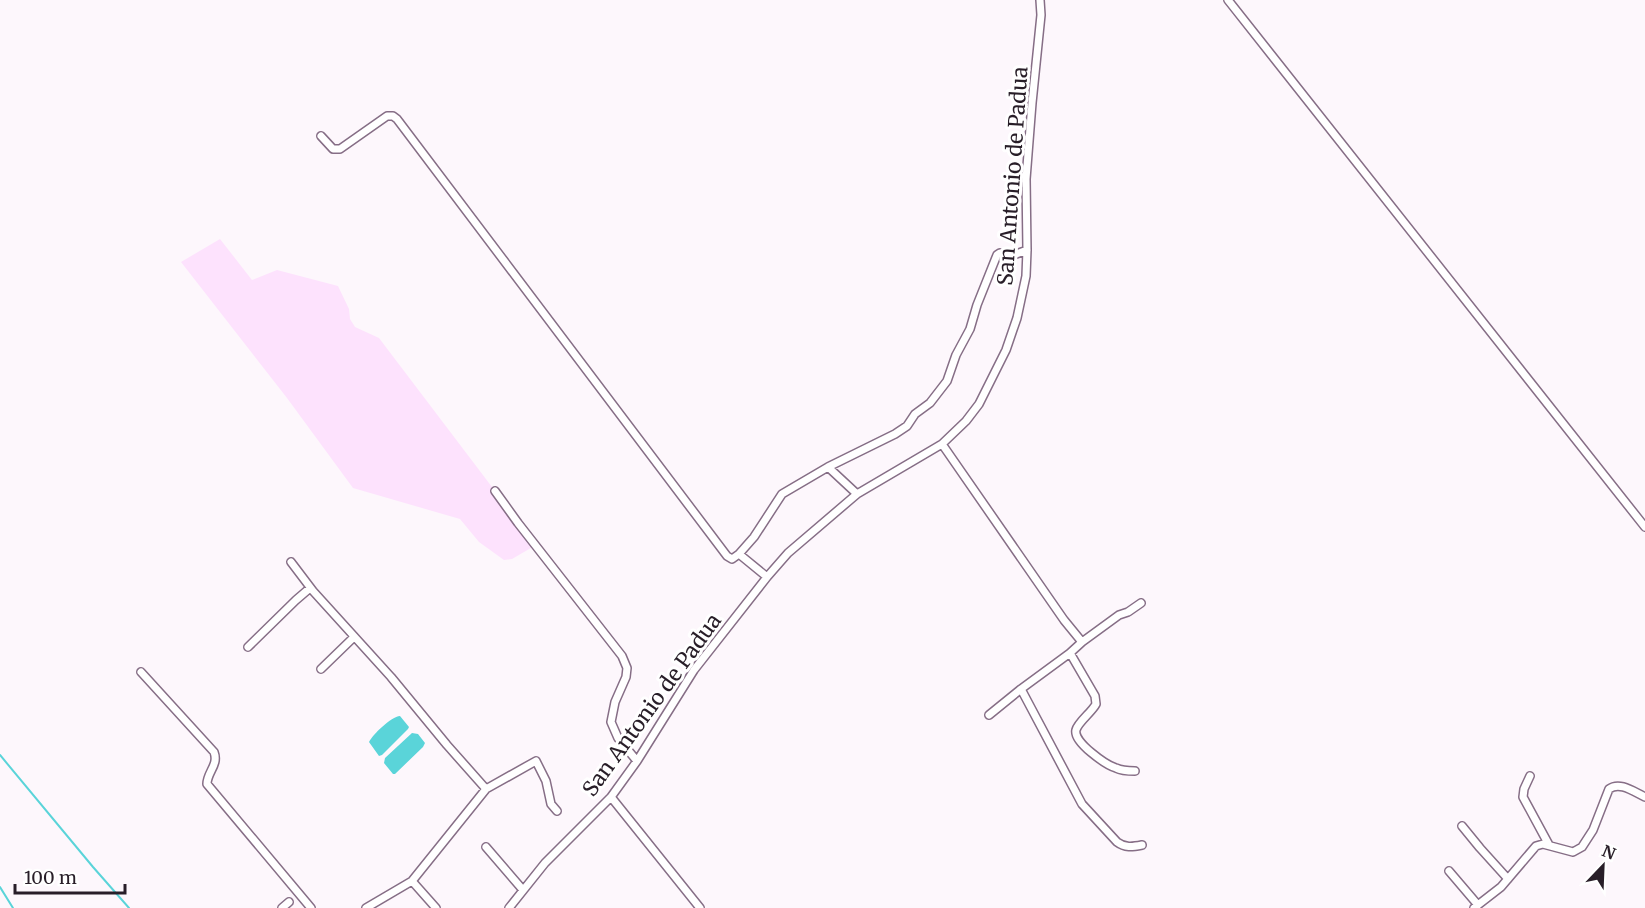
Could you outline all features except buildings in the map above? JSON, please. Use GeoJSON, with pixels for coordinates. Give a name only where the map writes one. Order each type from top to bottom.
{"type":"FeatureCollection","features":[{"type":"Feature","properties":{"kind":"street","name":"San Antonio de Padua"},"geometry":{"type":"LineString","coordinates":[[509,908],[545,863],[611,797],[637,761],[694,669],[788,553],[857,494],[942,444],[966,421],[979,404],[1006,351],[1017,318],[1026,276],[1026,170],[1041,15],[1040,0]]}},
{"type":"Feature","properties":{"kind":"street"},"geometry":{"type":"LineString","coordinates":[[1228,0],[1645,527]]}},
{"type":"Feature","properties":{"kind":"street"},"geometry":{"type":"LineString","coordinates":[[321,136],[333,149],[339,149],[387,116],[397,119],[727,556],[732,559],[754,537],[782,494],[828,467],[896,434],[907,426],[915,414],[930,403],[947,381],[956,355],[970,329],[997,255],[1000,253],[1011,256],[1027,250]]}},
{"type":"Feature","properties":{"kind":"street"},"geometry":{"type":"LineString","coordinates":[[942,444],[1064,620],[1082,642]]}},
{"type":"Feature","properties":{"kind":"street"},"geometry":{"type":"LineString","coordinates":[[828,467],[857,494]]}},
{"type":"Feature","properties":{"kind":"street"},"geometry":{"type":"LineString","coordinates":[[495,491],[622,656],[627,668],[626,677],[615,702],[611,722],[618,738],[637,761]]}},
{"type":"Feature","properties":{"kind":"street"},"geometry":{"type":"LineString","coordinates":[[739,554],[767,577]]}},
{"type":"Feature","properties":{"kind":"street"},"geometry":{"type":"LineString","coordinates":[[291,562],[310,588],[391,676],[486,789]]}},
{"type":"Feature","properties":{"kind":"street"},"geometry":{"type":"LineString","coordinates":[[248,647],[310,588]]}},
{"type":"Feature","properties":{"kind":"street"},"geometry":{"type":"LineString","coordinates":[[989,715],[1082,642],[1119,615],[1141,603]]}},
{"type":"Feature","properties":{"kind":"street"},"geometry":{"type":"LineString","coordinates":[[321,669],[354,637]]}},
{"type":"Feature","properties":{"kind":"street"},"geometry":{"type":"LineString","coordinates":[[1070,653],[1096,700],[1095,707],[1077,728],[1076,735],[1083,745],[1109,765],[1124,771],[1135,771]]}},
{"type":"Feature","properties":{"kind":"street"},"geometry":{"type":"LineString","coordinates":[[141,672],[214,752],[216,761],[206,780],[207,784],[311,908]]}},
{"type":"Feature","properties":{"kind":"street"},"geometry":{"type":"LineString","coordinates":[[1021,689],[1082,804],[1122,846],[1142,846]]}},
{"type":"Feature","properties":{"kind":"street"},"geometry":{"type":"LineString","coordinates":[[366,908],[412,880],[486,789],[536,761],[546,780],[551,804],[557,811]]}},
{"type":"Feature","properties":{"kind":"street"},"geometry":{"type":"LineString","coordinates":[[1530,776],[1523,797],[1549,845]]}},
{"type":"Feature","properties":{"kind":"street"},"geometry":{"type":"LineString","coordinates":[[1449,871],[1476,906],[1494,894],[1536,846],[1549,845],[1573,852],[1582,848],[1593,830],[1612,786],[1620,785],[1645,797]]}},
{"type":"Feature","properties":{"kind":"street"},"geometry":{"type":"LineString","coordinates":[[611,797],[700,908]]}},
{"type":"Feature","properties":{"kind":"street"},"geometry":{"type":"LineString","coordinates":[[1462,826],[1508,879]]}},
{"type":"Feature","properties":{"kind":"street"},"geometry":{"type":"LineString","coordinates":[[486,847],[523,890]]}},
{"type":"Feature","properties":{"kind":"street"},"geometry":{"type":"LineString","coordinates":[[412,880],[436,908]]}},
{"type":"Feature","properties":{"kind":"street"},"geometry":{"type":"LineString","coordinates":[[282,908],[289,902]]}},
{"type":"Feature","properties":{"kind":"shaded area"},"geometry":{"type":"Polygon","coordinates":[[[220,239],[252,280],[277,270],[338,286],[355,327],[379,338],[536,545],[512,559],[504,560],[479,542],[460,519],[353,488],[287,398],[181,262],[220,239]]]}},
{"type":"Feature","properties":{"kind":"water"},"geometry":{"type":"Polygon","coordinates":[[[400,716],[409,727],[408,729],[379,756],[369,742],[383,726],[400,716]]]}},
{"type":"Feature","properties":{"kind":"water"},"geometry":{"type":"Polygon","coordinates":[[[412,733],[418,734],[425,743],[393,774],[384,763],[385,758],[412,733]]]}},
{"type":"Feature","properties":{"kind":"waterway"},"geometry":{"type":"LineString","coordinates":[[0,755],[129,908]]}},
{"type":"Feature","properties":{"kind":"waterway"},"geometry":{"type":"LineString","coordinates":[[0,887],[13,908]]}}]}
